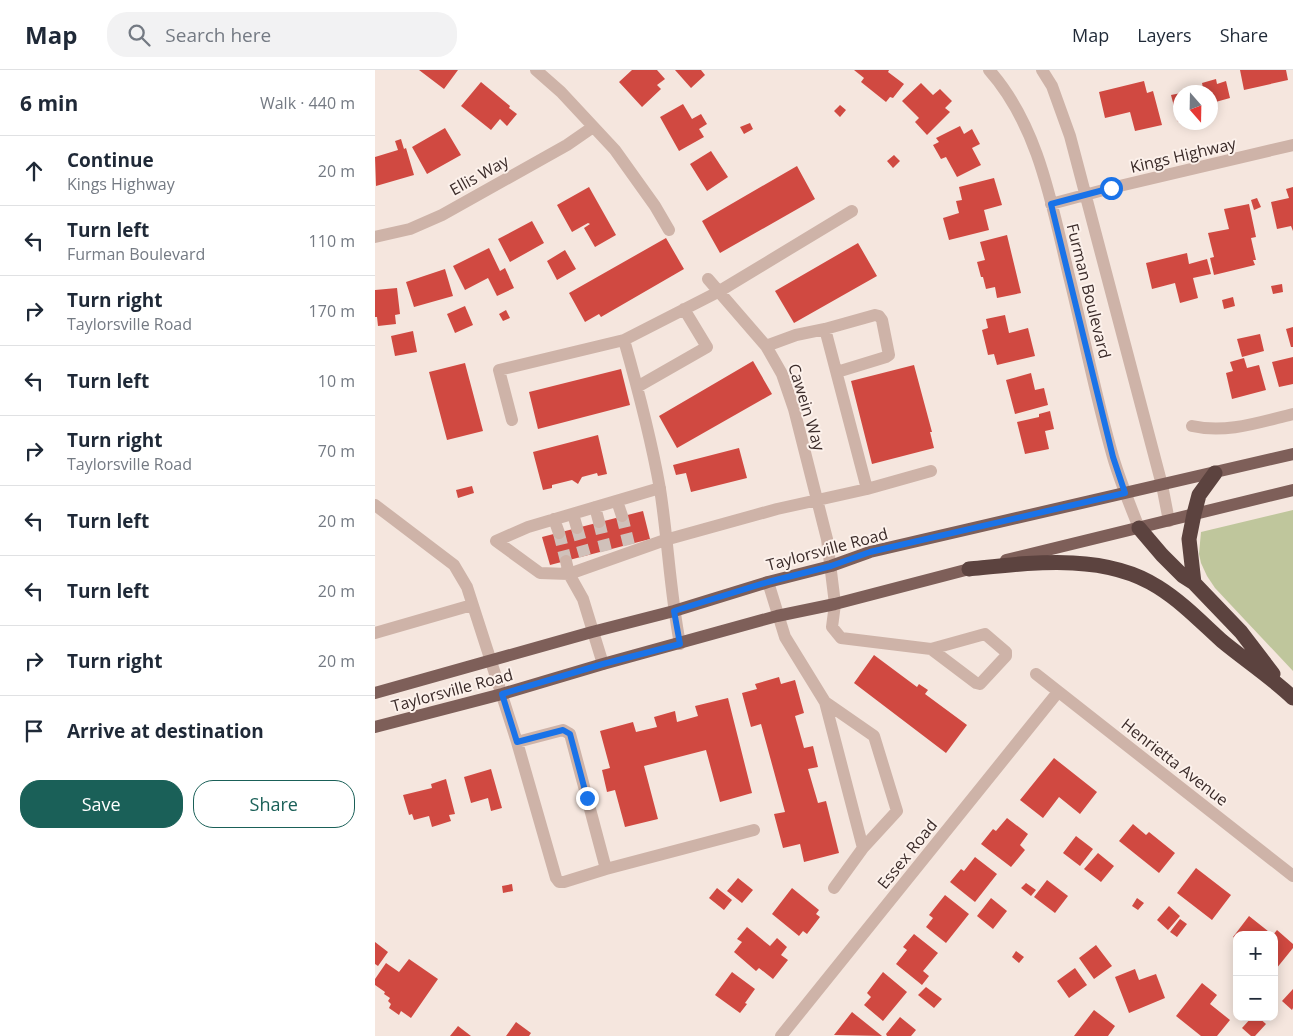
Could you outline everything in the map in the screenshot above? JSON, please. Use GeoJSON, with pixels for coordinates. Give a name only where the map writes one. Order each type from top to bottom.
{"type":"FeatureCollection","features":[{"type":"Feature","properties":{"kind":"highway"},"geometry":{"type":"LineString","coordinates":[[1193,583],[1189,539],[1194,514],[1199,494],[1215,474]]}},
{"type":"Feature","properties":{"kind":"highway"},"geometry":{"type":"LineString","coordinates":[[1139,528],[1162,556],[1193,583],[1241,632],[1289,695]]}},
{"type":"Feature","properties":{"kind":"highway"},"geometry":{"type":"LineString","coordinates":[[969,569],[1049,561],[1100,566],[1137,576],[1157,586],[1180,602],[1222,640],[1289,695]]}},
{"type":"Feature","properties":{"kind":"main road","name":"Taylorsville Road"},"geometry":{"type":"LineString","coordinates":[[375,692],[674,611],[768,582],[831,566],[870,552],[1215,474],[1293,454]]}},
{"type":"Feature","properties":{"kind":"main road","name":"Taylorsville Road"},"geometry":{"type":"LineString","coordinates":[[375,727],[502,694],[777,616],[835,604],[969,569],[1293,490]]}},
{"type":"Feature","properties":{"kind":"street"},"geometry":{"type":"LineString","coordinates":[[536,70],[561,92],[615,150],[655,206],[669,230]]}},
{"type":"Feature","properties":{"kind":"street","name":"Furman Boulevard"},"geometry":{"type":"LineString","coordinates":[[989,70],[1005,91],[1028,134],[1051,204],[1113,457],[1139,528]]}},
{"type":"Feature","properties":{"kind":"street","name":"Furman Boulevard"},"geometry":{"type":"LineString","coordinates":[[1042,70],[1052,86],[1070,136],[1162,485],[1169,521]]}},
{"type":"Feature","properties":{"kind":"street","name":"Ellis Way"},"geometry":{"type":"LineString","coordinates":[[375,237],[410,229],[442,215],[567,145],[593,127]]}},
{"type":"Feature","properties":{"kind":"street","name":"Kings Highway"},"geometry":{"type":"LineString","coordinates":[[1051,204],[1293,145]]}},
{"type":"Feature","properties":{"kind":"street"},"geometry":{"type":"LineString","coordinates":[[511,420],[499,370],[624,340],[718,292],[852,211]]}},
{"type":"Feature","properties":{"kind":"street","name":"Cawein Way"},"geometry":{"type":"LineString","coordinates":[[708,279],[766,346],[775,359],[788,390],[827,539],[835,604],[832,627],[841,638],[931,649]]}},
{"type":"Feature","properties":{"kind":"street"},"geometry":{"type":"LineString","coordinates":[[637,387],[707,347],[684,309]]}},
{"type":"Feature","properties":{"kind":"street"},"geometry":{"type":"LineString","coordinates":[[766,346],[796,335],[875,315],[879,316],[882,320],[889,355],[886,358],[837,372]]}},
{"type":"Feature","properties":{"kind":"street"},"geometry":{"type":"LineString","coordinates":[[825,329],[867,489]]}},
{"type":"Feature","properties":{"kind":"street"},"geometry":{"type":"LineString","coordinates":[[624,340],[637,387],[659,488],[674,611],[680,644]]}},
{"type":"Feature","properties":{"kind":"street"},"geometry":{"type":"LineString","coordinates":[[1192,426],[1207,430],[1242,426],[1293,414]]}},
{"type":"Feature","properties":{"kind":"street"},"geometry":{"type":"LineString","coordinates":[[659,488],[528,527],[496,541],[540,573],[777,509],[867,489],[931,471]]}},
{"type":"Feature","properties":{"kind":"street"},"geometry":{"type":"LineString","coordinates":[[617,501],[621,516]]}},
{"type":"Feature","properties":{"kind":"street"},"geometry":{"type":"LineString","coordinates":[[375,505],[454,565],[467,587],[517,742],[556,878],[559,882],[755,830]]}},
{"type":"Feature","properties":{"kind":"street"},"geometry":{"type":"LineString","coordinates":[[595,507],[599,522]]}},
{"type":"Feature","properties":{"kind":"street"},"geometry":{"type":"LineString","coordinates":[[573,514],[577,528]]}},
{"type":"Feature","properties":{"kind":"street"},"geometry":{"type":"LineString","coordinates":[[554,519],[559,532]]}},
{"type":"Feature","properties":{"kind":"street"},"geometry":{"type":"LineString","coordinates":[[567,567],[583,599],[603,664]]}},
{"type":"Feature","properties":{"kind":"street"},"geometry":{"type":"LineString","coordinates":[[768,582],[785,637],[825,702],[863,848]]}},
{"type":"Feature","properties":{"kind":"street"},"geometry":{"type":"LineString","coordinates":[[375,633],[473,605]]}},
{"type":"Feature","properties":{"kind":"street"},"geometry":{"type":"LineString","coordinates":[[985,634],[1006,652],[1005,656],[980,684],[975,683],[931,649],[985,634]]}},
{"type":"Feature","properties":{"kind":"street","name":"Henrietta Avenue"},"geometry":{"type":"LineString","coordinates":[[1036,674],[1293,876]]}},
{"type":"Feature","properties":{"kind":"street","name":"Essex Road"},"geometry":{"type":"LineString","coordinates":[[781,1036],[1058,692]]}},
{"type":"Feature","properties":{"kind":"street"},"geometry":{"type":"LineString","coordinates":[[825,702],[874,736],[897,811],[863,848],[834,888]]}},
{"type":"Feature","properties":{"kind":"street"},"geometry":{"type":"LineString","coordinates":[[517,742],[563,730],[570,734],[606,869]]}},
{"type":"Feature","properties":{"kind":"green space"},"geometry":{"type":"Polygon","coordinates":[[[1293,510],[1293,671],[1215,588],[1207,576],[1199,554],[1201,532],[1293,510]]]}},
{"type":"Feature","properties":{"kind":"building"},"geometry":{"type":"Polygon","coordinates":[[[419,70],[458,70],[444,89],[419,70]]]}},
{"type":"Feature","properties":{"kind":"building"},"geometry":{"type":"Polygon","coordinates":[[[632,70],[657,70],[665,79],[657,85],[661,89],[642,107],[619,82],[632,70]]]}},
{"type":"Feature","properties":{"kind":"building"},"geometry":{"type":"Polygon","coordinates":[[[675,70],[701,70],[705,75],[691,88],[675,70]]]}},
{"type":"Feature","properties":{"kind":"building"},"geometry":{"type":"Polygon","coordinates":[[[854,70],[889,70],[888,72],[904,84],[893,98],[890,97],[886,102],[861,82],[864,78],[854,70]]]}},
{"type":"Feature","properties":{"kind":"building"},"geometry":{"type":"Polygon","coordinates":[[[1240,70],[1286,70],[1288,80],[1244,90],[1240,70]]]}},
{"type":"Feature","properties":{"kind":"building"},"geometry":{"type":"Polygon","coordinates":[[[1216,79],[1217,84],[1226,81],[1230,98],[1218,101],[1218,85],[1202,85],[1202,83],[1216,79]]]}},
{"type":"Feature","properties":{"kind":"building"},"geometry":{"type":"Polygon","coordinates":[[[1144,81],[1147,93],[1153,91],[1162,125],[1135,131],[1130,112],[1105,118],[1099,92],[1144,81]]]}},
{"type":"Feature","properties":{"kind":"building"},"geometry":{"type":"Polygon","coordinates":[[[481,82],[517,114],[507,126],[500,119],[491,130],[461,106],[481,82]]]}},
{"type":"Feature","properties":{"kind":"building"},"geometry":{"type":"Polygon","coordinates":[[[921,83],[933,95],[940,89],[952,101],[945,108],[950,112],[927,135],[915,122],[919,118],[902,101],[921,83]]]}},
{"type":"Feature","properties":{"kind":"building"},"geometry":{"type":"Polygon","coordinates":[[[683,104],[692,119],[701,114],[707,124],[699,129],[704,137],[679,151],[660,117],[683,104]]]}},
{"type":"Feature","properties":{"kind":"building"},"geometry":{"type":"Polygon","coordinates":[[[840,105],[846,110],[840,117],[834,111],[840,105]]]}},
{"type":"Feature","properties":{"kind":"building"},"geometry":{"type":"Polygon","coordinates":[[[750,123],[753,129],[744,134],[740,127],[750,123]]]}},
{"type":"Feature","properties":{"kind":"building"},"geometry":{"type":"Polygon","coordinates":[[[960,126],[964,134],[972,129],[980,144],[972,148],[981,165],[957,177],[946,157],[941,159],[933,145],[939,142],[936,138],[960,126]]]}},
{"type":"Feature","properties":{"kind":"building"},"geometry":{"type":"Polygon","coordinates":[[[445,128],[461,155],[427,174],[412,147],[445,128]]]}},
{"type":"Feature","properties":{"kind":"building"},"geometry":{"type":"Polygon","coordinates":[[[401,139],[404,149],[406,148],[414,175],[376,186],[375,157],[398,150],[395,141],[401,139]]]}},
{"type":"Feature","properties":{"kind":"building"},"geometry":{"type":"Polygon","coordinates":[[[711,151],[728,177],[707,191],[690,164],[711,151]]]}},
{"type":"Feature","properties":{"kind":"building"},"geometry":{"type":"Polygon","coordinates":[[[894,155],[900,161],[893,168],[887,161],[894,155]]]}},
{"type":"Feature","properties":{"kind":"building"},"geometry":{"type":"Polygon","coordinates":[[[797,166],[815,199],[720,253],[702,221],[797,166]]]}},
{"type":"Feature","properties":{"kind":"building"},"geometry":{"type":"Polygon","coordinates":[[[994,178],[1002,205],[984,210],[989,230],[949,240],[943,218],[959,213],[956,201],[962,200],[959,187],[994,178]]]}},
{"type":"Feature","properties":{"kind":"building"},"geometry":{"type":"Polygon","coordinates":[[[589,187],[616,235],[595,247],[584,228],[590,224],[588,223],[572,232],[557,205],[589,187]]]}},
{"type":"Feature","properties":{"kind":"building"},"geometry":{"type":"Polygon","coordinates":[[[1293,187],[1293,231],[1291,226],[1277,229],[1271,202],[1289,198],[1286,189],[1293,187]]]}},
{"type":"Feature","properties":{"kind":"building"},"geometry":{"type":"Polygon","coordinates":[[[1257,198],[1261,207],[1254,210],[1251,200],[1257,198]]]}},
{"type":"Feature","properties":{"kind":"building"},"geometry":{"type":"Polygon","coordinates":[[[1249,204],[1256,237],[1251,238],[1256,260],[1253,260],[1255,265],[1214,275],[1210,258],[1214,257],[1208,233],[1229,229],[1224,209],[1249,204]]]}},
{"type":"Feature","properties":{"kind":"building"},"geometry":{"type":"Polygon","coordinates":[[[532,221],[544,243],[510,262],[498,239],[532,221]]]}},
{"type":"Feature","properties":{"kind":"building"},"geometry":{"type":"Polygon","coordinates":[[[1007,235],[1021,293],[997,298],[995,287],[986,289],[983,277],[981,277],[977,262],[985,260],[980,242],[1007,235]]]}},
{"type":"Feature","properties":{"kind":"building"},"geometry":{"type":"Polygon","coordinates":[[[666,238],[684,269],[601,317],[599,314],[585,322],[569,293],[666,238]]]}},
{"type":"Feature","properties":{"kind":"building"},"geometry":{"type":"Polygon","coordinates":[[[858,243],[877,276],[794,323],[775,291],[858,243]]]}},
{"type":"Feature","properties":{"kind":"building"},"geometry":{"type":"Polygon","coordinates":[[[489,248],[500,271],[505,268],[514,288],[497,296],[488,278],[465,290],[453,266],[489,248]]]}},
{"type":"Feature","properties":{"kind":"building"},"geometry":{"type":"Polygon","coordinates":[[[565,250],[576,269],[557,280],[547,261],[565,250]]]}},
{"type":"Feature","properties":{"kind":"building"},"geometry":{"type":"Polygon","coordinates":[[[1187,253],[1189,264],[1207,259],[1211,274],[1193,278],[1198,298],[1180,303],[1175,283],[1152,289],[1146,263],[1187,253]]]}},
{"type":"Feature","properties":{"kind":"building"},"geometry":{"type":"Polygon","coordinates":[[[445,269],[453,296],[414,307],[406,282],[445,269]]]}},
{"type":"Feature","properties":{"kind":"building"},"geometry":{"type":"Polygon","coordinates":[[[1282,284],[1283,292],[1273,294],[1271,286],[1282,284]]]}},
{"type":"Feature","properties":{"kind":"building"},"geometry":{"type":"Polygon","coordinates":[[[397,288],[400,314],[395,315],[396,324],[378,326],[377,317],[375,317],[375,290],[397,288]]]}},
{"type":"Feature","properties":{"kind":"building"},"geometry":{"type":"Polygon","coordinates":[[[1233,297],[1235,306],[1224,309],[1222,300],[1233,297]]]}},
{"type":"Feature","properties":{"kind":"building"},"geometry":{"type":"Polygon","coordinates":[[[465,306],[473,325],[455,333],[447,314],[465,306]]]}},
{"type":"Feature","properties":{"kind":"building"},"geometry":{"type":"Polygon","coordinates":[[[506,310],[510,318],[503,321],[499,314],[506,310]]]}},
{"type":"Feature","properties":{"kind":"building"},"geometry":{"type":"Polygon","coordinates":[[[1005,315],[1009,333],[1028,328],[1035,356],[997,365],[994,354],[988,355],[982,330],[988,328],[986,319],[1005,315]]]}},
{"type":"Feature","properties":{"kind":"building"},"geometry":{"type":"Polygon","coordinates":[[[1293,327],[1293,347],[1291,347],[1286,329],[1293,327]]]}},
{"type":"Feature","properties":{"kind":"building"},"geometry":{"type":"Polygon","coordinates":[[[413,331],[417,352],[395,356],[391,336],[413,331]]]}},
{"type":"Feature","properties":{"kind":"building"},"geometry":{"type":"Polygon","coordinates":[[[1260,334],[1264,351],[1242,357],[1237,339],[1260,334]]]}},
{"type":"Feature","properties":{"kind":"building"},"geometry":{"type":"Polygon","coordinates":[[[1293,357],[1293,384],[1279,387],[1272,362],[1293,357]]]}},
{"type":"Feature","properties":{"kind":"building"},"geometry":{"type":"Polygon","coordinates":[[[1244,358],[1247,368],[1259,365],[1266,390],[1232,399],[1226,373],[1233,371],[1230,362],[1244,358]]]}},
{"type":"Feature","properties":{"kind":"building"},"geometry":{"type":"Polygon","coordinates":[[[753,361],[772,394],[677,448],[659,416],[753,361]]]}},
{"type":"Feature","properties":{"kind":"building"},"geometry":{"type":"Polygon","coordinates":[[[465,363],[483,431],[447,440],[429,372],[465,363]]]}},
{"type":"Feature","properties":{"kind":"building"},"geometry":{"type":"Polygon","coordinates":[[[914,365],[932,432],[930,432],[934,448],[872,464],[851,381],[914,365]]]}},
{"type":"Feature","properties":{"kind":"building"},"geometry":{"type":"Polygon","coordinates":[[[621,369],[630,405],[538,429],[529,392],[621,369]]]}},
{"type":"Feature","properties":{"kind":"building"},"geometry":{"type":"Polygon","coordinates":[[[1031,373],[1035,390],[1044,388],[1048,405],[1015,414],[1006,380],[1031,373]]]}},
{"type":"Feature","properties":{"kind":"building"},"geometry":{"type":"Polygon","coordinates":[[[1050,411],[1054,429],[1045,431],[1049,449],[1025,454],[1017,422],[1039,417],[1039,414],[1050,411]]]}},
{"type":"Feature","properties":{"kind":"building"},"geometry":{"type":"Polygon","coordinates":[[[598,435],[607,474],[598,476],[597,473],[582,477],[578,484],[572,480],[552,485],[552,488],[543,490],[533,452],[598,435]]]}},
{"type":"Feature","properties":{"kind":"building"},"geometry":{"type":"Polygon","coordinates":[[[739,448],[747,478],[691,492],[686,473],[676,475],[673,465],[739,448]]]}},
{"type":"Feature","properties":{"kind":"building"},"geometry":{"type":"Polygon","coordinates":[[[472,486],[474,493],[458,498],[456,490],[472,486]]]}},
{"type":"Feature","properties":{"kind":"building"},"geometry":{"type":"Polygon","coordinates":[[[643,511],[650,539],[550,565],[542,537],[643,511]]]}},
{"type":"Feature","properties":{"kind":"building"},"geometry":{"type":"Polygon","coordinates":[[[874,655],[917,687],[919,684],[928,690],[925,694],[967,725],[946,753],[854,683],[874,655]]]}},
{"type":"Feature","properties":{"kind":"building"},"geometry":{"type":"Polygon","coordinates":[[[779,677],[781,684],[795,680],[804,713],[795,716],[804,748],[813,746],[818,767],[808,769],[818,803],[826,801],[839,853],[804,862],[800,844],[783,848],[774,814],[785,812],[761,724],[751,727],[742,693],[757,689],[755,684],[779,677]]]}},
{"type":"Feature","properties":{"kind":"building"},"geometry":{"type":"Polygon","coordinates":[[[728,698],[752,793],[720,802],[706,750],[644,766],[658,819],[625,827],[615,790],[607,792],[602,770],[610,768],[600,731],[633,722],[636,732],[657,727],[654,717],[675,711],[677,722],[698,716],[695,706],[728,698]]]}},
{"type":"Feature","properties":{"kind":"building"},"geometry":{"type":"Polygon","coordinates":[[[1054,758],[1097,792],[1080,814],[1059,797],[1043,818],[1020,800],[1054,758]]]}},
{"type":"Feature","properties":{"kind":"building"},"geometry":{"type":"Polygon","coordinates":[[[491,769],[502,808],[491,811],[488,798],[471,803],[464,777],[491,769]]]}},
{"type":"Feature","properties":{"kind":"building"},"geometry":{"type":"Polygon","coordinates":[[[446,779],[455,814],[449,815],[451,821],[432,827],[429,816],[414,820],[412,814],[409,815],[403,795],[432,788],[431,784],[446,779]]]}},
{"type":"Feature","properties":{"kind":"building"},"geometry":{"type":"Polygon","coordinates":[[[1007,818],[1028,834],[1020,845],[1025,850],[1011,867],[981,844],[993,829],[996,831],[1007,818]]]}},
{"type":"Feature","properties":{"kind":"building"},"geometry":{"type":"Polygon","coordinates":[[[1133,824],[1146,835],[1149,832],[1175,853],[1159,873],[1119,841],[1133,824]]]}},
{"type":"Feature","properties":{"kind":"building"},"geometry":{"type":"Polygon","coordinates":[[[1076,836],[1093,849],[1080,866],[1063,853],[1076,836]]]}},
{"type":"Feature","properties":{"kind":"building"},"geometry":{"type":"Polygon","coordinates":[[[1098,853],[1114,866],[1101,882],[1084,869],[1098,853]]]}},
{"type":"Feature","properties":{"kind":"building"},"geometry":{"type":"Polygon","coordinates":[[[975,857],[997,874],[975,902],[950,882],[961,869],[964,871],[975,857]]]}},
{"type":"Feature","properties":{"kind":"building"},"geometry":{"type":"Polygon","coordinates":[[[1196,868],[1231,895],[1212,920],[1177,893],[1196,868]]]}},
{"type":"Feature","properties":{"kind":"building"},"geometry":{"type":"Polygon","coordinates":[[[738,878],[753,890],[742,903],[727,891],[738,878]]]}},
{"type":"Feature","properties":{"kind":"building"},"geometry":{"type":"Polygon","coordinates":[[[1047,880],[1068,896],[1055,913],[1034,897],[1047,880]]]}},
{"type":"Feature","properties":{"kind":"building"},"geometry":{"type":"Polygon","coordinates":[[[1026,883],[1036,890],[1031,896],[1021,888],[1026,883]]]}},
{"type":"Feature","properties":{"kind":"building"},"geometry":{"type":"Polygon","coordinates":[[[512,884],[513,891],[503,893],[502,886],[512,884]]]}},
{"type":"Feature","properties":{"kind":"building"},"geometry":{"type":"Polygon","coordinates":[[[717,888],[732,900],[724,910],[709,898],[717,888]]]}},
{"type":"Feature","properties":{"kind":"building"},"geometry":{"type":"Polygon","coordinates":[[[792,888],[819,910],[816,914],[820,917],[807,934],[803,931],[799,936],[772,914],[792,888]]]}},
{"type":"Feature","properties":{"kind":"building"},"geometry":{"type":"Polygon","coordinates":[[[945,895],[969,914],[946,943],[926,927],[933,918],[929,915],[945,895]]]}},
{"type":"Feature","properties":{"kind":"building"},"geometry":{"type":"Polygon","coordinates":[[[991,898],[1007,911],[993,929],[977,916],[991,898]]]}},
{"type":"Feature","properties":{"kind":"building"},"geometry":{"type":"Polygon","coordinates":[[[1137,898],[1144,903],[1138,910],[1132,906],[1137,898]]]}},
{"type":"Feature","properties":{"kind":"building"},"geometry":{"type":"Polygon","coordinates":[[[1169,906],[1180,916],[1168,930],[1157,920],[1169,906]]]}},
{"type":"Feature","properties":{"kind":"building"},"geometry":{"type":"Polygon","coordinates":[[[1249,916],[1268,931],[1238,931],[1249,916]]]}},
{"type":"Feature","properties":{"kind":"building"},"geometry":{"type":"Polygon","coordinates":[[[1180,919],[1187,924],[1177,937],[1170,932],[1180,919]]]}},
{"type":"Feature","properties":{"kind":"building"},"geometry":{"type":"Polygon","coordinates":[[[747,927],[770,946],[777,938],[787,947],[781,955],[788,960],[773,979],[759,968],[756,971],[734,952],[742,942],[737,939],[747,927]]]}},
{"type":"Feature","properties":{"kind":"building"},"geometry":{"type":"Polygon","coordinates":[[[1277,930],[1293,944],[1293,948],[1278,967],[1278,931],[1277,930]]]}},
{"type":"Feature","properties":{"kind":"building"},"geometry":{"type":"Polygon","coordinates":[[[914,934],[938,953],[923,971],[929,976],[922,985],[896,964],[907,950],[903,947],[914,934]]]}},
{"type":"Feature","properties":{"kind":"building"},"geometry":{"type":"Polygon","coordinates":[[[375,942],[388,952],[378,966],[375,964],[375,942]]]}},
{"type":"Feature","properties":{"kind":"building"},"geometry":{"type":"Polygon","coordinates":[[[1096,945],[1112,966],[1094,979],[1079,958],[1096,945]]]}},
{"type":"Feature","properties":{"kind":"building"},"geometry":{"type":"Polygon","coordinates":[[[1016,951],[1024,957],[1019,963],[1012,957],[1016,951]]]}},
{"type":"Feature","properties":{"kind":"building"},"geometry":{"type":"Polygon","coordinates":[[[409,959],[438,979],[411,1018],[401,1011],[399,1015],[389,1008],[391,1004],[388,1001],[390,998],[375,985],[375,979],[386,963],[399,972],[409,959]]]}},
{"type":"Feature","properties":{"kind":"building"},"geometry":{"type":"Polygon","coordinates":[[[1075,968],[1087,985],[1069,998],[1057,981],[1075,968]]]}},
{"type":"Feature","properties":{"kind":"building"},"geometry":{"type":"Polygon","coordinates":[[[1135,969],[1139,980],[1156,974],[1165,998],[1129,1013],[1115,977],[1135,969]]]}},
{"type":"Feature","properties":{"kind":"building"},"geometry":{"type":"Polygon","coordinates":[[[732,972],[755,989],[740,1013],[715,995],[732,972]]]}},
{"type":"Feature","properties":{"kind":"building"},"geometry":{"type":"Polygon","coordinates":[[[883,972],[907,992],[883,1021],[864,1005],[871,997],[867,993],[883,972]]]}},
{"type":"Feature","properties":{"kind":"building"},"geometry":{"type":"Polygon","coordinates":[[[1202,983],[1217,995],[1210,1004],[1230,1020],[1217,1036],[1201,1036],[1176,1016],[1202,983]]]}},
{"type":"Feature","properties":{"kind":"building"},"geometry":{"type":"Polygon","coordinates":[[[926,987],[942,999],[934,1008],[918,995],[926,987]]]}},
{"type":"Feature","properties":{"kind":"building"},"geometry":{"type":"Polygon","coordinates":[[[1293,989],[1293,1008],[1292,1010],[1282,1001],[1293,989]]]}},
{"type":"Feature","properties":{"kind":"building"},"geometry":{"type":"Polygon","coordinates":[[[1094,1010],[1115,1026],[1108,1036],[1074,1036],[1094,1010]]]}},
{"type":"Feature","properties":{"kind":"building"},"geometry":{"type":"Polygon","coordinates":[[[852,1012],[882,1036],[834,1035],[852,1012]]]}},
{"type":"Feature","properties":{"kind":"building"},"geometry":{"type":"Polygon","coordinates":[[[900,1017],[916,1030],[911,1036],[887,1036],[886,1034],[900,1017]]]}},
{"type":"Feature","properties":{"kind":"building"},"geometry":{"type":"Polygon","coordinates":[[[1248,1021],[1263,1021],[1266,1024],[1255,1036],[1251,1036],[1242,1028],[1248,1021]]]}},
{"type":"Feature","properties":{"kind":"building"},"geometry":{"type":"Polygon","coordinates":[[[516,1022],[531,1033],[529,1036],[506,1036],[516,1022]]]}},
{"type":"Feature","properties":{"kind":"building"},"geometry":{"type":"Polygon","coordinates":[[[458,1026],[471,1036],[450,1036],[458,1026]]]}},
{"type":"Feature","properties":{"kind":"tunnel"},"geometry":{"type":"LineString","coordinates":[[622,516],[629,545]]}},
{"type":"Feature","properties":{"kind":"tunnel"},"geometry":{"type":"LineString","coordinates":[[599,522],[606,551]]}},
{"type":"Feature","properties":{"kind":"tunnel"},"geometry":{"type":"LineString","coordinates":[[577,528],[585,556]]}},
{"type":"Feature","properties":{"kind":"tunnel"},"geometry":{"type":"LineString","coordinates":[[559,533],[566,561]]}},
{"type":"Feature","properties":{"kind":"route"},"geometry":{"type":"LineString","coordinates":[[587,798],[570,734],[563,730],[517,742],[502,694],[603,664],[680,644],[674,611],[768,582],[831,566],[870,552],[1125,493],[1113,457],[1051,204],[1111,188]]}}]}
